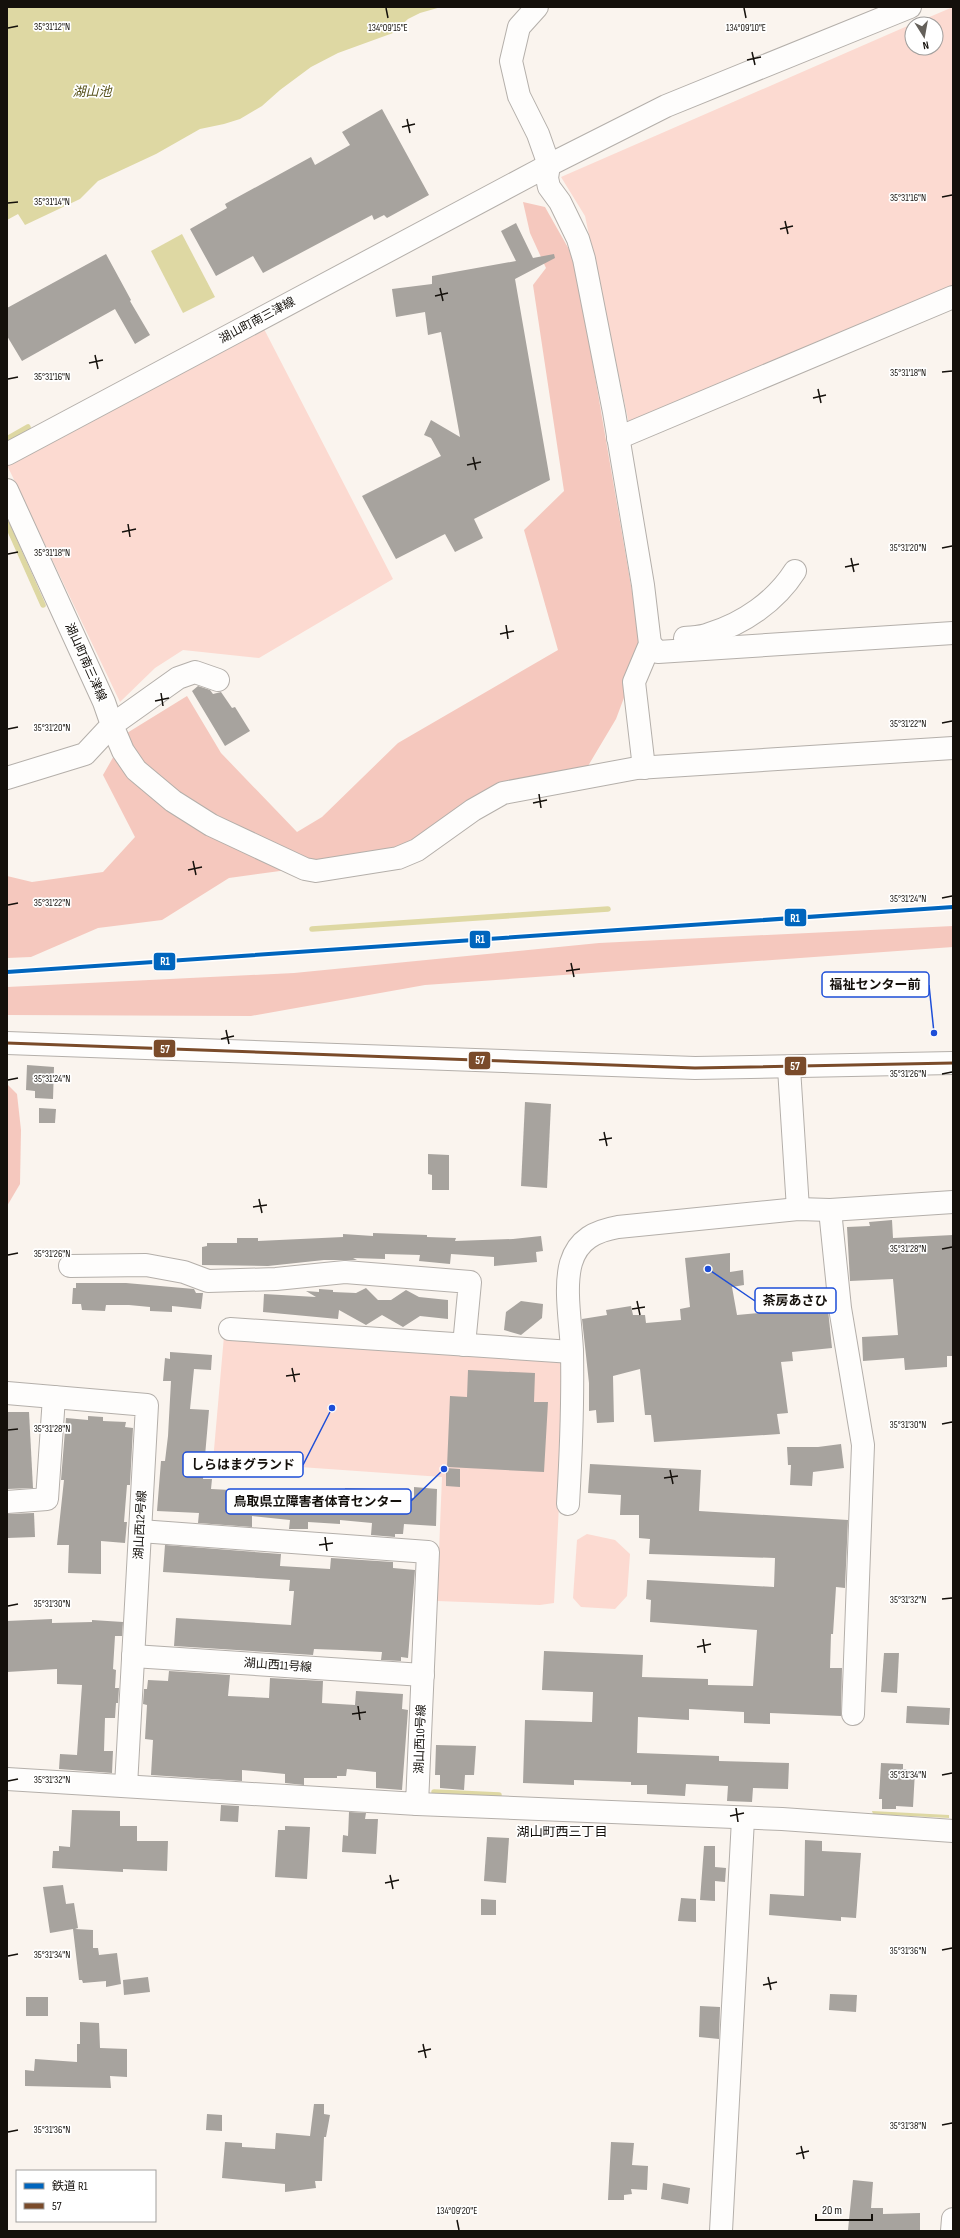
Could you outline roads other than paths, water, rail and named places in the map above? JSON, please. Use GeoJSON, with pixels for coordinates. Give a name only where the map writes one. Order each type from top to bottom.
{"type":"FeatureCollection","features":[{"type":"Feature","properties":{"kind":"street"},"geometry":{"type":"LineString","coordinates":[[537,7],[520,27],[511,61],[519,96],[538,134],[549,165],[547,178],[549,187],[560,202],[578,239],[584,259],[618,438],[643,585],[650,644],[634,682],[644,768]]}},
{"type":"Feature","properties":{"kind":"street","name":"湖山町南三津線"},"geometry":{"type":"LineString","coordinates":[[7,454],[549,165],[666,106],[910,7]]}},
{"type":"Feature","properties":{"kind":"street"},"geometry":{"type":"LineString","coordinates":[[618,438],[953,297]]}},
{"type":"Feature","properties":{"kind":"street","name":"湖山町南三津線"},"geometry":{"type":"LineString","coordinates":[[7,490],[104,702],[123,751],[136,770],[173,801],[211,825],[240,840],[305,869],[316,871],[398,858],[417,850],[473,810],[503,793],[644,768],[953,748]]}},
{"type":"Feature","properties":{"kind":"street"},"geometry":{"type":"LineString","coordinates":[[650,644],[709,635],[739,621],[763,607],[787,583],[795,571]]}},
{"type":"Feature","properties":{"kind":"street"},"geometry":{"type":"LineString","coordinates":[[650,644],[658,652],[953,633]]}},
{"type":"Feature","properties":{"kind":"street"},"geometry":{"type":"LineString","coordinates":[[7,778],[85,754],[112,725],[178,678],[195,672],[218,680]]}},
{"type":"Feature","properties":{"kind":"street"},"geometry":{"type":"LineString","coordinates":[[7,1043],[695,1068],[789,1068],[953,1063]]}},
{"type":"Feature","properties":{"kind":"street"},"geometry":{"type":"LineString","coordinates":[[789,1068],[798,1209]]}},
{"type":"Feature","properties":{"kind":"street"},"geometry":{"type":"LineString","coordinates":[[568,1504],[572,1352],[569,1279],[571,1263],[579,1246],[588,1237],[602,1230],[618,1227],[798,1209],[830,1210],[953,1202]]}},
{"type":"Feature","properties":{"kind":"street"},"geometry":{"type":"LineString","coordinates":[[830,1210],[840,1308],[863,1445],[853,1714]]}},
{"type":"Feature","properties":{"kind":"street"},"geometry":{"type":"LineString","coordinates":[[70,1266],[146,1265],[184,1272],[208,1281],[276,1279],[345,1272],[470,1282],[464,1345]]}},
{"type":"Feature","properties":{"kind":"street"},"geometry":{"type":"LineString","coordinates":[[230,1329],[572,1352]]}},
{"type":"Feature","properties":{"kind":"street","name":"湖山西12号線"},"geometry":{"type":"LineString","coordinates":[[7,1393],[147,1405],[126,1786]]}},
{"type":"Feature","properties":{"kind":"street"},"geometry":{"type":"LineString","coordinates":[[7,1502],[47,1499],[54,1397]]}},
{"type":"Feature","properties":{"kind":"street","name":"湖山西10号線"},"geometry":{"type":"LineString","coordinates":[[140,1530],[428,1552],[417,1804]]}},
{"type":"Feature","properties":{"kind":"street","name":"湖山西11号線"},"geometry":{"type":"LineString","coordinates":[[133,1656],[423,1675]]}},
{"type":"Feature","properties":{"kind":"street"},"geometry":{"type":"LineString","coordinates":[[7,1780],[417,1804],[743,1819],[782,1819],[953,1831]]}},
{"type":"Feature","properties":{"kind":"street"},"geometry":{"type":"LineString","coordinates":[[720,2231],[743,1819]]}},
{"type":"Feature","properties":{"kind":"street"},"geometry":{"type":"LineString","coordinates":[[952,2231],[953,2219]]}},
{"type":"Feature","properties":{"kind":"water","name":"湖山池"},"geometry":{"type":"Polygon","coordinates":[[[7,7],[441,7],[420,13],[408,19],[393,33],[338,53],[311,67],[280,90],[262,106],[240,119],[200,129],[156,154],[98,181],[80,199],[25,225],[18,214],[7,220],[7,7]]]}},
{"type":"Feature","properties":{"kind":"water"},"geometry":{"type":"Polygon","coordinates":[[[182,234],[215,297],[183,313],[151,251],[182,234]]]}},
{"type":"Feature","properties":{"kind":"water"},"geometry":{"type":"Polygon","coordinates":[[[872,1811],[949,1815],[949,1818],[873,1814],[872,1811]]]}},
{"type":"Feature","properties":{"kind":"waterway"},"geometry":{"type":"LineString","coordinates":[[7,439],[28,427]]}},
{"type":"Feature","properties":{"kind":"waterway"},"geometry":{"type":"LineString","coordinates":[[7,524],[43,605]]}},
{"type":"Feature","properties":{"kind":"waterway"},"geometry":{"type":"LineString","coordinates":[[312,929],[608,909]]}},
{"type":"Feature","properties":{"kind":"waterway"},"geometry":{"type":"LineString","coordinates":[[434,1792],[499,1795]]}},
{"type":"Feature","properties":{"kind":"rail line","name":"R1"},"geometry":{"type":"LineString","coordinates":[[7,972],[953,907]]}},
{"type":"Feature","properties":{"kind":"place","name":"福祉センター前"},"geometry":{"type":"Point","coordinates":[934,1033]}},
{"type":"Feature","properties":{"kind":"place","name":"茶房あさひ"},"geometry":{"type":"Point","coordinates":[708,1269]}},
{"type":"Feature","properties":{"kind":"place","name":"しらはまグランド"},"geometry":{"type":"Point","coordinates":[332,1408]}},
{"type":"Feature","properties":{"kind":"place","name":"鳥取県立障害者体育センター"},"geometry":{"type":"Point","coordinates":[444,1469]}},
{"type":"Feature","properties":{"kind":"district","name":"湖山町西三丁目"},"geometry":{"type":"Point","coordinates":[562,1831]}}]}
